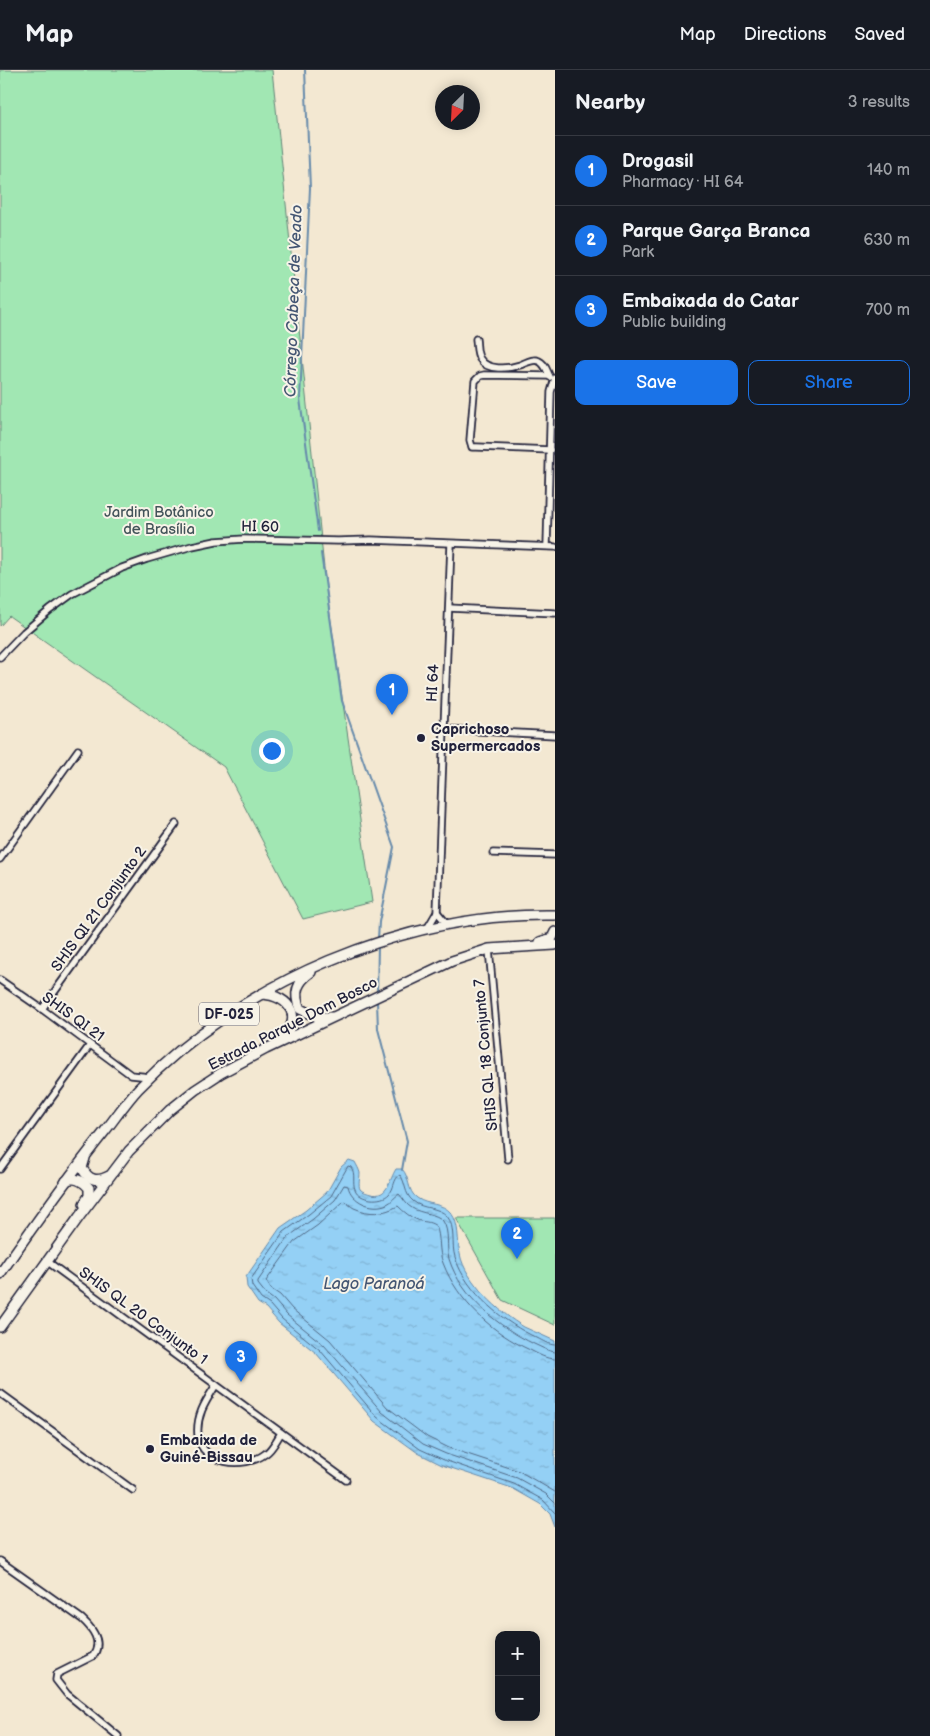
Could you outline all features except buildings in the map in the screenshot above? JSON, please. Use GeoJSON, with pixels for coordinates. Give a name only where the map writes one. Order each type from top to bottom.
{"type":"FeatureCollection","features":[{"type":"Feature","properties":{"kind":"main road","name":"Estrada Parque Dom Bosco"},"geometry":{"type":"LineString","coordinates":[[0,1274],[86,1155],[134,1083],[150,1077],[210,1027],[260,994],[323,962],[427,929],[447,924],[510,917],[551,915]]}},
{"type":"Feature","properties":{"kind":"main road"},"geometry":{"type":"LineString","coordinates":[[551,915],[555,922]]}},
{"type":"Feature","properties":{"kind":"main road"},"geometry":{"type":"LineString","coordinates":[[525,946],[549,940],[555,932]]}},
{"type":"Feature","properties":{"kind":"main road","name":"Estrada Parque Dom Bosco"},"geometry":{"type":"LineString","coordinates":[[0,1327],[78,1218],[129,1152],[181,1100],[221,1073],[266,1049],[452,961],[489,949],[555,945]]}},
{"type":"Feature","properties":{"kind":"main road"},"geometry":{"type":"LineString","coordinates":[[323,962],[303,978],[297,986],[296,1001],[300,1009],[306,1014],[317,1017],[338,1016]]}},
{"type":"Feature","properties":{"kind":"main road"},"geometry":{"type":"LineString","coordinates":[[260,994],[272,994],[285,1001],[292,1015],[286,1035],[266,1049]]}},
{"type":"Feature","properties":{"kind":"main road"},"geometry":{"type":"LineString","coordinates":[[86,1155],[82,1168],[88,1176],[93,1180],[99,1181],[110,1176]]}},
{"type":"Feature","properties":{"kind":"main road"},"geometry":{"type":"LineString","coordinates":[[66,1181],[76,1179],[89,1188],[89,1196],[78,1218]]}},
{"type":"Feature","properties":{"kind":"street"},"geometry":{"type":"LineString","coordinates":[[476,339],[478,354],[484,364],[497,368],[512,368],[535,360],[545,366],[552,379],[553,420],[550,450],[552,466],[547,546]]}},
{"type":"Feature","properties":{"kind":"street"},"geometry":{"type":"LineString","coordinates":[[550,450],[472,447],[470,440],[476,378],[484,375],[552,379]]}},
{"type":"Feature","properties":{"kind":"street","name":"HI 60"},"geometry":{"type":"LineString","coordinates":[[0,658],[24,632],[72,594],[122,568],[192,546],[216,541],[244,539],[371,540],[555,547]]}},
{"type":"Feature","properties":{"kind":"street","name":"HI 64"},"geometry":{"type":"LineString","coordinates":[[427,929],[437,912],[451,544]]}},
{"type":"Feature","properties":{"kind":"street"},"geometry":{"type":"LineString","coordinates":[[450,608],[555,613]]}},
{"type":"Feature","properties":{"kind":"street"},"geometry":{"type":"LineString","coordinates":[[443,729],[555,735]]}},
{"type":"Feature","properties":{"kind":"street"},"geometry":{"type":"LineString","coordinates":[[0,859],[78,750]]}},
{"type":"Feature","properties":{"kind":"street","name":"SHIS QI 21 Conjunto 2"},"geometry":{"type":"LineString","coordinates":[[42,1009],[176,824]]}},
{"type":"Feature","properties":{"kind":"street"},"geometry":{"type":"LineString","coordinates":[[493,853],[555,855]]}},
{"type":"Feature","properties":{"kind":"street"},"geometry":{"type":"LineString","coordinates":[[437,912],[447,924]]}},
{"type":"Feature","properties":{"kind":"street","name":"SHIS QL 18 Conjunto 7"},"geometry":{"type":"LineString","coordinates":[[489,949],[508,1159]]}},
{"type":"Feature","properties":{"kind":"street","name":"SHIS QI 21"},"geometry":{"type":"LineString","coordinates":[[0,980],[90,1044],[134,1083]]}},
{"type":"Feature","properties":{"kind":"street"},"geometry":{"type":"LineString","coordinates":[[0,1169],[90,1044]]}},
{"type":"Feature","properties":{"kind":"street"},"geometry":{"type":"LineString","coordinates":[[134,1083],[150,1077]]}},
{"type":"Feature","properties":{"kind":"street","name":"SHIS QL 20 Conjunto 1"},"geometry":{"type":"LineString","coordinates":[[48,1262],[346,1480]]}},
{"type":"Feature","properties":{"kind":"street"},"geometry":{"type":"LineString","coordinates":[[216,1385],[201,1407],[198,1425],[199,1441],[210,1453],[217,1458],[231,1463],[248,1461],[263,1456],[268,1452],[281,1433]]}},
{"type":"Feature","properties":{"kind":"street"},"geometry":{"type":"LineString","coordinates":[[0,1393],[133,1490]]}},
{"type":"Feature","properties":{"kind":"street"},"geometry":{"type":"LineString","coordinates":[[0,1561],[92,1628],[98,1645],[96,1653],[90,1658],[57,1674],[55,1678],[67,1694],[118,1736]]}},
{"type":"Feature","properties":{"kind":"green space","name":"Jardim Botânico de Brasília"},"geometry":{"type":"Polygon","coordinates":[[[0,70],[272,70],[326,587],[372,902],[303,919],[224,767],[9,616],[0,626],[0,70]]]}},
{"type":"Feature","properties":{"kind":"green space"},"geometry":{"type":"Polygon","coordinates":[[[456,1218],[555,1218],[555,1325],[502,1300],[456,1218]]]}},
{"type":"Feature","properties":{"kind":"water","name":"Lago Paranoá"},"geometry":{"type":"Polygon","coordinates":[[[349,1160],[355,1162],[359,1170],[360,1189],[371,1194],[377,1195],[385,1191],[396,1169],[402,1169],[405,1172],[412,1192],[417,1198],[443,1207],[454,1217],[463,1264],[476,1285],[495,1305],[515,1321],[555,1341],[555,1527],[550,1514],[540,1504],[512,1488],[442,1465],[418,1453],[374,1421],[316,1353],[258,1303],[247,1287],[246,1277],[280,1228],[306,1210],[327,1192],[341,1167],[349,1160]]]}},
{"type":"Feature","properties":{"kind":"waterway","name":"Córrego Cabeça de Veado"},"geometry":{"type":"LineString","coordinates":[[305,70],[310,188],[300,399],[318,531]]}},
{"type":"Feature","properties":{"kind":"waterway","name":"Córrego Cabeça de Veado"},"geometry":{"type":"LineString","coordinates":[[321,553],[342,701],[394,847],[379,922],[378,939]]}},
{"type":"Feature","properties":{"kind":"waterway","name":"Córrego Cabeça de Veado"},"geometry":{"type":"LineString","coordinates":[[377,994],[378,946]]}},
{"type":"Feature","properties":{"kind":"waterway","name":"Córrego Cabeça de Veado"},"geometry":{"type":"LineString","coordinates":[[377,1001],[378,1029],[407,1141],[402,1170]]}},
{"type":"Feature","properties":{"kind":"place","name":"Drogasil"},"geometry":{"type":"Point","coordinates":[392,715]}},
{"type":"Feature","properties":{"kind":"place","name":"Caprichoso Supermercados"},"geometry":{"type":"Point","coordinates":[421,738]}},
{"type":"Feature","properties":{"kind":"place","name":"Parque Garça Branca"},"geometry":{"type":"Point","coordinates":[517,1259]}},
{"type":"Feature","properties":{"kind":"place","name":"Embaixada do Catar"},"geometry":{"type":"Point","coordinates":[241,1382]}},
{"type":"Feature","properties":{"kind":"place","name":"Embaixada de Guiné-Bissau"},"geometry":{"type":"Point","coordinates":[150,1449]}}]}
